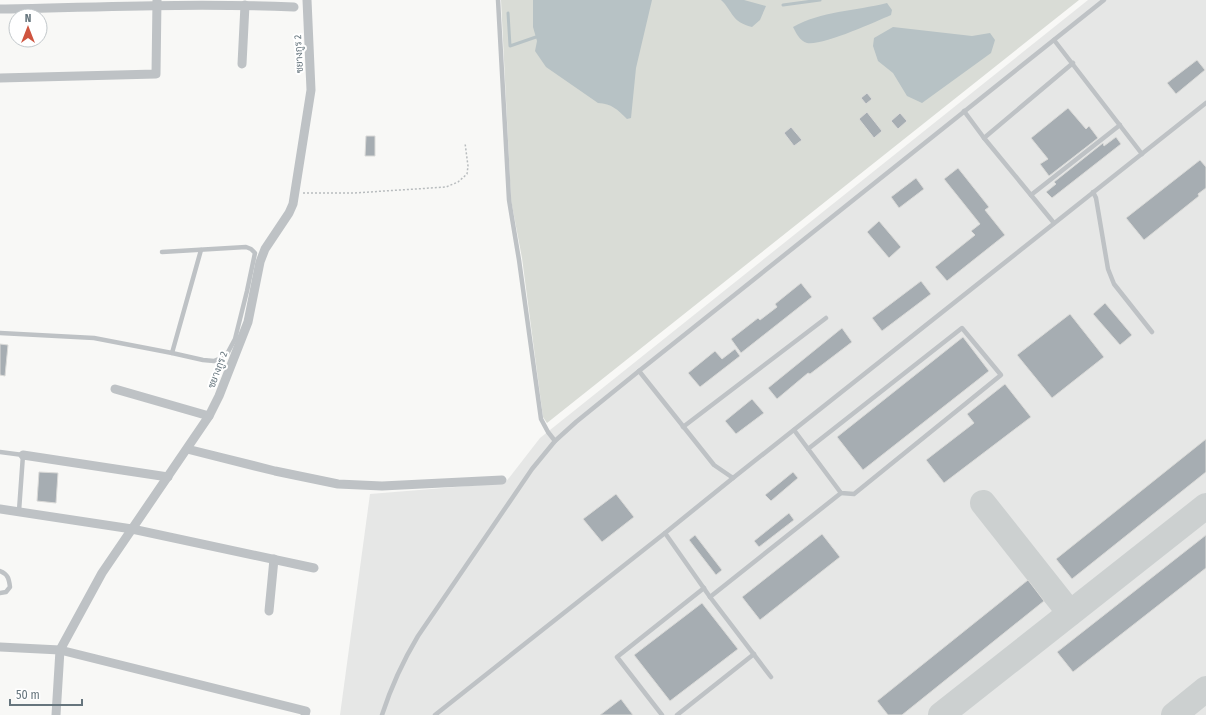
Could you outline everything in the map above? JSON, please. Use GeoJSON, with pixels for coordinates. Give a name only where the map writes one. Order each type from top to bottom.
{"type":"FeatureCollection","features":[{"type":"Feature","properties":{"kind":"street","name":"ชยางกูร 2"},"geometry":{"type":"LineString","coordinates":[[56,715],[60,650],[102,574],[209,416],[220,396],[248,322],[260,262],[265,249],[289,213],[296,193],[311,90],[308,0]]}},
{"type":"Feature","properties":{"kind":"street"},"geometry":{"type":"LineString","coordinates":[[0,78],[156,74],[157,3]]}},
{"type":"Feature","properties":{"kind":"street"},"geometry":{"type":"LineString","coordinates":[[0,9],[157,3],[294,7]]}},
{"type":"Feature","properties":{"kind":"street"},"geometry":{"type":"LineString","coordinates":[[242,64],[245,5]]}},
{"type":"Feature","properties":{"kind":"street"},"geometry":{"type":"LineString","coordinates":[[114,389],[209,416]]}},
{"type":"Feature","properties":{"kind":"street"},"geometry":{"type":"LineString","coordinates":[[187,449],[275,471],[338,484],[382,486],[502,480]]}},
{"type":"Feature","properties":{"kind":"street"},"geometry":{"type":"LineString","coordinates":[[23,455],[168,477]]}},
{"type":"Feature","properties":{"kind":"street"},"geometry":{"type":"LineString","coordinates":[[0,509],[132,529],[314,568]]}},
{"type":"Feature","properties":{"kind":"street"},"geometry":{"type":"LineString","coordinates":[[269,611],[274,559]]}},
{"type":"Feature","properties":{"kind":"street"},"geometry":{"type":"LineString","coordinates":[[0,647],[60,650],[306,711],[305,715]]}},
{"type":"Feature","properties":{"kind":"lane"},"geometry":{"type":"LineString","coordinates":[[498,0],[509,200],[519,260],[541,419],[555,441]]}},
{"type":"Feature","properties":{"kind":"lane"},"geometry":{"type":"LineString","coordinates":[[382,715],[388,694],[402,664],[418,636],[532,469],[555,441],[639,371],[1104,0]]}},
{"type":"Feature","properties":{"kind":"lane"},"geometry":{"type":"LineString","coordinates":[[1054,40],[1142,154]]}},
{"type":"Feature","properties":{"kind":"lane"},"geometry":{"type":"LineString","coordinates":[[984,138],[1073,63]]}},
{"type":"Feature","properties":{"kind":"lane"},"geometry":{"type":"LineString","coordinates":[[435,715],[1206,103]]}},
{"type":"Feature","properties":{"kind":"lane"},"geometry":{"type":"LineString","coordinates":[[964,111],[984,138],[1054,223]]}},
{"type":"Feature","properties":{"kind":"lane"},"geometry":{"type":"LineString","coordinates":[[1031,195],[1120,125]]}},
{"type":"Feature","properties":{"kind":"lane"},"geometry":{"type":"LineString","coordinates":[[1093,192],[1096,198],[1108,269],[1114,284],[1152,332]]}},
{"type":"Feature","properties":{"kind":"lane"},"geometry":{"type":"LineString","coordinates":[[0,333],[94,338],[203,360],[214,360],[228,354],[235,339],[247,291],[254,253],[251,249],[246,247],[162,252]]}},
{"type":"Feature","properties":{"kind":"lane"},"geometry":{"type":"LineString","coordinates":[[172,353],[201,250]]}},
{"type":"Feature","properties":{"kind":"lane"},"geometry":{"type":"LineString","coordinates":[[683,427],[826,318]]}},
{"type":"Feature","properties":{"kind":"lane"},"geometry":{"type":"LineString","coordinates":[[710,597],[841,493],[854,494],[1001,375],[962,328],[808,449]]}},
{"type":"Feature","properties":{"kind":"lane"},"geometry":{"type":"LineString","coordinates":[[639,371],[714,466],[733,478]]}},
{"type":"Feature","properties":{"kind":"lane"},"geometry":{"type":"LineString","coordinates":[[794,430],[841,493]]}},
{"type":"Feature","properties":{"kind":"lane"},"geometry":{"type":"LineString","coordinates":[[0,452],[23,455],[19,511]]}},
{"type":"Feature","properties":{"kind":"lane"},"geometry":{"type":"LineString","coordinates":[[665,533],[710,597],[771,678]]}},
{"type":"Feature","properties":{"kind":"lane"},"geometry":{"type":"LineString","coordinates":[[0,571],[5,573],[8,577],[10,587],[6,592],[0,593]]}},
{"type":"Feature","properties":{"kind":"lane"},"geometry":{"type":"LineString","coordinates":[[662,715],[617,657],[704,588]]}},
{"type":"Feature","properties":{"kind":"lane"},"geometry":{"type":"LineString","coordinates":[[677,715],[754,654]]}},
{"type":"Feature","properties":{"kind":"path"},"geometry":{"type":"LineString","coordinates":[[296,193],[354,193],[446,187],[458,182],[467,174],[468,166],[465,143]]}},
{"type":"Feature","properties":{"kind":"shaded area"},"geometry":{"type":"Polygon","coordinates":[[[501,0],[1079,0],[547,423],[543,417],[522,258],[511,200],[501,0]]]}},
{"type":"Feature","properties":{"kind":"shaded area"},"geometry":{"type":"Polygon","coordinates":[[[533,0],[652,0],[636,68],[631,118],[627,119],[611,106],[598,103],[546,67],[535,51],[537,41],[533,27],[533,0]]]}},
{"type":"Feature","properties":{"kind":"shaded area"},"geometry":{"type":"Polygon","coordinates":[[[721,0],[744,0],[766,6],[760,20],[752,27],[745,25],[736,19],[721,0]]]}},
{"type":"Feature","properties":{"kind":"shaded area"},"geometry":{"type":"Polygon","coordinates":[[[1088,0],[1206,0],[1206,715],[340,715],[370,494],[505,483],[540,438],[1088,0]]]}},
{"type":"Feature","properties":{"kind":"shaded area"},"geometry":{"type":"Polygon","coordinates":[[[887,3],[892,10],[891,15],[849,33],[824,41],[807,43],[798,36],[793,27],[827,14],[887,3]]]}},
{"type":"Feature","properties":{"kind":"shaded area"},"geometry":{"type":"Polygon","coordinates":[[[893,27],[972,36],[990,33],[995,40],[991,53],[922,103],[907,96],[893,73],[878,61],[873,46],[874,38],[893,27]]]}},
{"type":"Feature","properties":{"kind":"building"},"geometry":{"type":"Polygon","coordinates":[[[1197,60],[1205,70],[1176,94],[1167,83],[1197,60]]]}},
{"type":"Feature","properties":{"kind":"building"},"geometry":{"type":"Polygon","coordinates":[[[867,93],[872,99],[866,104],[861,98],[867,93]]]}},
{"type":"Feature","properties":{"kind":"building"},"geometry":{"type":"Polygon","coordinates":[[[1068,108],[1086,129],[1089,126],[1098,138],[1049,176],[1040,164],[1048,159],[1031,138],[1068,108]]]}},
{"type":"Feature","properties":{"kind":"building"},"geometry":{"type":"Polygon","coordinates":[[[867,112],[882,131],[874,138],[859,119],[867,112]]]}},
{"type":"Feature","properties":{"kind":"building"},"geometry":{"type":"Polygon","coordinates":[[[900,113],[907,121],[898,129],[891,121],[900,113]]]}},
{"type":"Feature","properties":{"kind":"building"},"geometry":{"type":"Polygon","coordinates":[[[791,127],[802,140],[794,146],[784,133],[791,127]]]}},
{"type":"Feature","properties":{"kind":"building"},"geometry":{"type":"Polygon","coordinates":[[[366,136],[375,136],[375,156],[365,156],[366,136]]]}},
{"type":"Feature","properties":{"kind":"building"},"geometry":{"type":"Polygon","coordinates":[[[1116,137],[1121,144],[1052,198],[1046,192],[1056,184],[1054,182],[1103,143],[1104,146],[1116,137]]]}},
{"type":"Feature","properties":{"kind":"building"},"geometry":{"type":"Polygon","coordinates":[[[1200,160],[1206,167],[1206,188],[1198,194],[1199,196],[1144,240],[1126,218],[1200,160]]]}},
{"type":"Feature","properties":{"kind":"building"},"geometry":{"type":"Polygon","coordinates":[[[958,168],[989,207],[985,210],[1005,235],[947,281],[935,267],[975,235],[971,231],[980,224],[944,179],[958,168]]]}},
{"type":"Feature","properties":{"kind":"building"},"geometry":{"type":"Polygon","coordinates":[[[916,178],[924,189],[899,208],[891,197],[916,178]]]}},
{"type":"Feature","properties":{"kind":"building"},"geometry":{"type":"Polygon","coordinates":[[[879,221],[901,247],[889,258],[867,232],[879,221]]]}},
{"type":"Feature","properties":{"kind":"building"},"geometry":{"type":"Polygon","coordinates":[[[921,281],[931,294],[882,331],[872,318],[921,281]]]}},
{"type":"Feature","properties":{"kind":"building"},"geometry":{"type":"Polygon","coordinates":[[[801,283],[812,297],[741,353],[731,339],[758,318],[760,320],[777,307],[775,304],[801,283]]]}},
{"type":"Feature","properties":{"kind":"building"},"geometry":{"type":"Polygon","coordinates":[[[1105,303],[1132,335],[1120,345],[1093,314],[1105,303]]]}},
{"type":"Feature","properties":{"kind":"building"},"geometry":{"type":"Polygon","coordinates":[[[1070,314],[1104,357],[1052,398],[1017,355],[1070,314]]]}},
{"type":"Feature","properties":{"kind":"building"},"geometry":{"type":"Polygon","coordinates":[[[842,328],[852,342],[810,374],[808,373],[777,399],[768,388],[842,328]]]}},
{"type":"Feature","properties":{"kind":"building"},"geometry":{"type":"Polygon","coordinates":[[[963,337],[989,371],[863,470],[837,437],[963,337]]]}},
{"type":"Feature","properties":{"kind":"building"},"geometry":{"type":"Polygon","coordinates":[[[0,344],[8,345],[5,376],[0,375],[0,344]]]}},
{"type":"Feature","properties":{"kind":"building"},"geometry":{"type":"Polygon","coordinates":[[[735,349],[740,356],[700,387],[688,373],[715,351],[722,359],[735,349]]]}},
{"type":"Feature","properties":{"kind":"building"},"geometry":{"type":"Polygon","coordinates":[[[1005,384],[1031,417],[944,483],[926,460],[974,423],[967,414],[1005,384]]]}},
{"type":"Feature","properties":{"kind":"building"},"geometry":{"type":"Polygon","coordinates":[[[752,399],[764,413],[736,434],[725,421],[752,399]]]}},
{"type":"Feature","properties":{"kind":"building"},"geometry":{"type":"Polygon","coordinates":[[[1206,439],[1206,472],[1072,579],[1056,559],[1206,439]]]}},
{"type":"Feature","properties":{"kind":"building"},"geometry":{"type":"Polygon","coordinates":[[[39,472],[58,473],[56,503],[37,501],[39,472]]]}},
{"type":"Feature","properties":{"kind":"building"},"geometry":{"type":"Polygon","coordinates":[[[793,472],[798,478],[771,501],[765,495],[793,472]]]}},
{"type":"Feature","properties":{"kind":"building"},"geometry":{"type":"Polygon","coordinates":[[[616,494],[634,517],[602,542],[583,519],[616,494]]]}},
{"type":"Feature","properties":{"kind":"building"},"geometry":{"type":"Polygon","coordinates":[[[789,513],[794,520],[759,547],[754,541],[789,513]]]}},
{"type":"Feature","properties":{"kind":"building"},"geometry":{"type":"Polygon","coordinates":[[[822,534],[840,557],[760,620],[742,597],[822,534]]]}},
{"type":"Feature","properties":{"kind":"building"},"geometry":{"type":"Polygon","coordinates":[[[695,535],[722,570],[716,575],[689,540],[695,535]]]}},
{"type":"Feature","properties":{"kind":"building"},"geometry":{"type":"Polygon","coordinates":[[[1206,535],[1206,568],[1073,672],[1057,652],[1206,535]]]}},
{"type":"Feature","properties":{"kind":"building"},"geometry":{"type":"Polygon","coordinates":[[[1028,580],[1044,601],[902,715],[888,715],[877,701],[1028,580]]]}},
{"type":"Feature","properties":{"kind":"building"},"geometry":{"type":"Polygon","coordinates":[[[702,603],[738,649],[670,701],[634,655],[702,603]]]}},
{"type":"Feature","properties":{"kind":"building"},"geometry":{"type":"Polygon","coordinates":[[[621,699],[633,715],[600,715],[621,699]]]}},
{"type":"Feature","properties":{"kind":"waterway"},"geometry":{"type":"LineString","coordinates":[[783,5],[820,0]]}},
{"type":"Feature","properties":{"kind":"waterway"},"geometry":{"type":"LineString","coordinates":[[508,13],[510,46],[536,37]]}},
{"type":"Feature","properties":{"kind":"taxiway"},"geometry":{"type":"LineString","coordinates":[[983,503],[1070,613]]}},
{"type":"Feature","properties":{"kind":"taxiway"},"geometry":{"type":"LineString","coordinates":[[941,715],[1206,506]]}},
{"type":"Feature","properties":{"kind":"taxiway"},"geometry":{"type":"LineString","coordinates":[[1174,715],[1206,689]]}}]}
